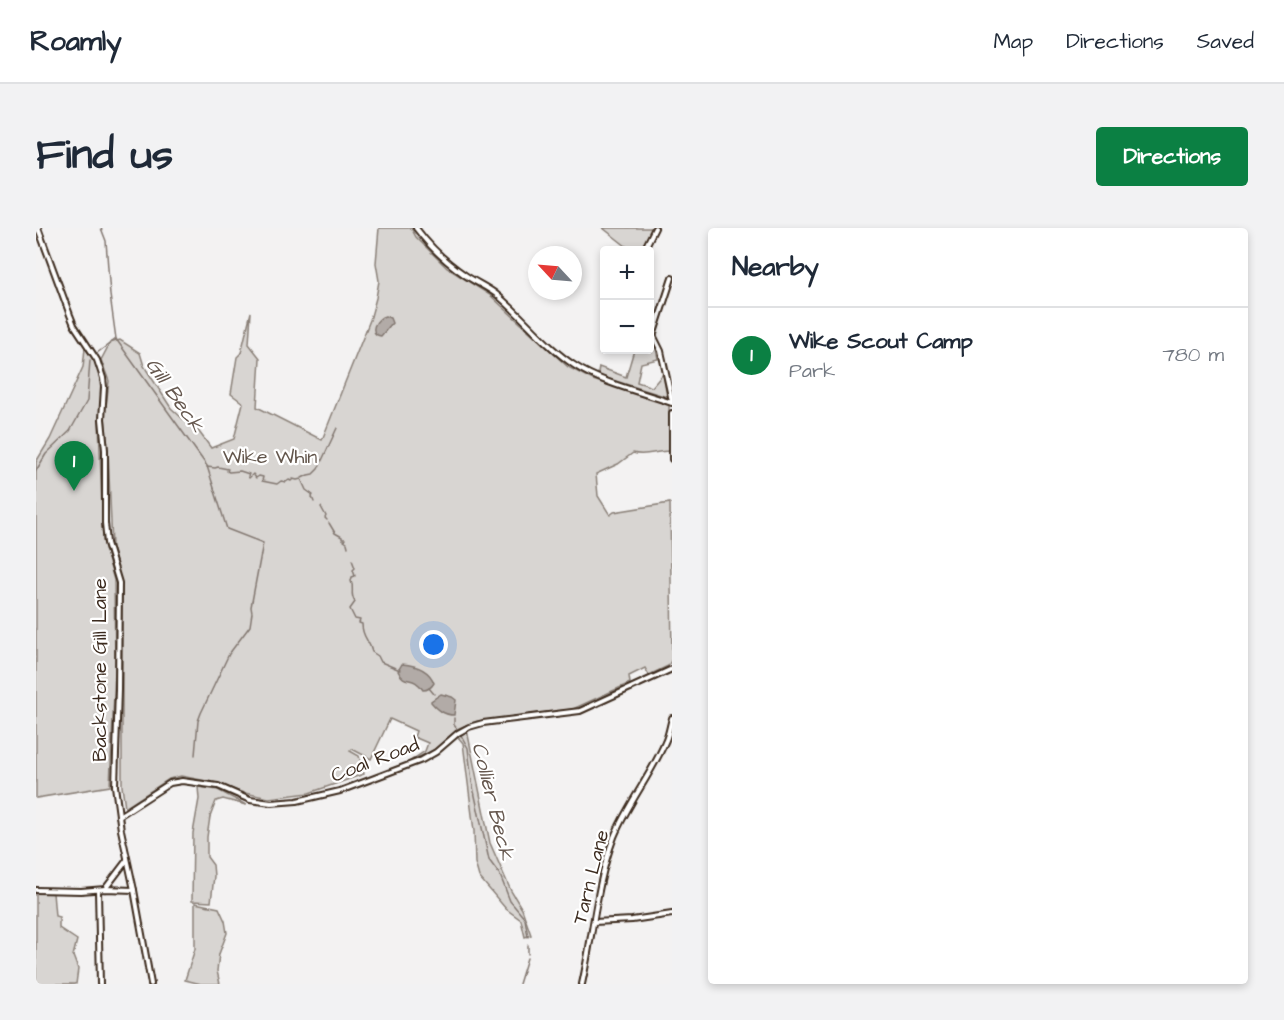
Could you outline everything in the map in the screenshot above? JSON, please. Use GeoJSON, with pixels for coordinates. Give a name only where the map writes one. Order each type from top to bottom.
{"type":"FeatureCollection","features":[{"type":"Feature","properties":{"kind":"street","name":"Backstone Gill Lane"},"geometry":{"type":"LineString","coordinates":[[38,228],[69,315],[97,360],[103,378],[105,523],[107,543],[119,583],[115,782],[119,816],[151,984]]}},
{"type":"Feature","properties":{"kind":"street"},"geometry":{"type":"LineString","coordinates":[[416,228],[446,261],[497,295],[575,366],[596,377],[672,402]]}},
{"type":"Feature","properties":{"kind":"street"},"geometry":{"type":"LineString","coordinates":[[647,246],[655,228]]}},
{"type":"Feature","properties":{"kind":"street"},"geometry":{"type":"LineString","coordinates":[[654,333],[672,278]]}},
{"type":"Feature","properties":{"kind":"street"},"geometry":{"type":"LineString","coordinates":[[654,338],[661,351],[672,402]]}},
{"type":"Feature","properties":{"kind":"street"},"geometry":{"type":"LineString","coordinates":[[672,413],[672,459]]}},
{"type":"Feature","properties":{"kind":"street","name":"Coal Road"},"geometry":{"type":"LineString","coordinates":[[119,816],[170,783],[182,781],[218,786],[250,800],[271,803],[297,801],[340,791],[422,760],[469,727],[483,723],[580,711],[672,669]]}},
{"type":"Feature","properties":{"kind":"street","name":"Tarn Lane"},"geometry":{"type":"LineString","coordinates":[[582,984],[607,860],[613,841],[625,813],[667,739],[672,718]]}},
{"type":"Feature","properties":{"kind":"street"},"geometry":{"type":"LineString","coordinates":[[105,889],[128,860]]}},
{"type":"Feature","properties":{"kind":"street"},"geometry":{"type":"LineString","coordinates":[[36,890],[134,890]]}},
{"type":"Feature","properties":{"kind":"street"},"geometry":{"type":"LineString","coordinates":[[98,891],[100,984]]}},
{"type":"Feature","properties":{"kind":"street"},"geometry":{"type":"LineString","coordinates":[[594,922],[606,923],[672,914]]}},
{"type":"Feature","properties":{"kind":"green space","name":"Wike Whin"},"geometry":{"type":"Polygon","coordinates":[[[379,228],[411,228],[416,237],[447,268],[490,295],[568,367],[593,380],[669,404],[669,451],[633,453],[618,464],[596,474],[598,496],[610,515],[614,512],[670,503],[672,659],[668,666],[649,675],[645,668],[629,676],[630,683],[573,709],[477,721],[459,728],[434,750],[410,761],[425,751],[428,743],[414,737],[416,731],[390,719],[371,759],[352,749],[350,751],[359,756],[364,774],[309,793],[269,798],[240,792],[217,783],[181,776],[169,779],[125,808],[122,786],[122,586],[112,547],[105,415],[109,381],[101,360],[110,343],[120,340],[140,353],[144,366],[171,408],[194,425],[211,448],[234,439],[243,403],[231,394],[237,357],[241,353],[251,312],[249,344],[260,358],[257,407],[322,440],[370,320],[376,298],[379,281],[376,263],[379,228]]]}},
{"type":"Feature","properties":{"kind":"green space"},"geometry":{"type":"Polygon","coordinates":[[[603,228],[652,228],[644,246],[626,246],[603,228]]]}},
{"type":"Feature","properties":{"kind":"green space"},"geometry":{"type":"Polygon","coordinates":[[[654,344],[658,359],[641,363],[637,382],[652,387],[663,374],[667,397],[600,376],[599,367],[626,377],[633,354],[654,354],[654,344]]]}},
{"type":"Feature","properties":{"kind":"green space"},"geometry":{"type":"Polygon","coordinates":[[[85,348],[95,361],[103,385],[99,421],[103,541],[114,580],[115,669],[110,786],[36,798],[36,462],[50,439],[83,367],[85,348]]]}},
{"type":"Feature","properties":{"kind":"green space"},"geometry":{"type":"Polygon","coordinates":[[[467,730],[490,843],[511,891],[522,909],[531,935],[525,937],[521,920],[506,909],[479,877],[475,863],[474,831],[463,743],[457,736],[467,730]]]}},
{"type":"Feature","properties":{"kind":"green space"},"geometry":{"type":"Polygon","coordinates":[[[198,787],[218,790],[246,805],[223,799],[216,801],[210,817],[207,857],[213,865],[214,876],[211,902],[192,901],[193,833],[199,799],[198,787]]]}},
{"type":"Feature","properties":{"kind":"green space"},"geometry":{"type":"Polygon","coordinates":[[[36,893],[53,893],[55,916],[59,917],[59,928],[77,940],[73,956],[78,969],[76,984],[36,984],[36,893]]]}},
{"type":"Feature","properties":{"kind":"green space"},"geometry":{"type":"Polygon","coordinates":[[[195,903],[219,908],[225,921],[227,933],[219,954],[217,971],[220,984],[201,984],[185,980],[195,949],[195,903]]]}},
{"type":"Feature","properties":{"kind":"shaded area"},"geometry":{"type":"Polygon","coordinates":[[[385,316],[390,318],[392,323],[381,336],[377,335],[374,332],[374,326],[385,316]]]}},
{"type":"Feature","properties":{"kind":"shaded area"},"geometry":{"type":"Polygon","coordinates":[[[402,664],[421,669],[429,674],[434,683],[423,690],[416,682],[403,678],[398,671],[402,664]]]}},
{"type":"Feature","properties":{"kind":"shaded area"},"geometry":{"type":"Polygon","coordinates":[[[441,694],[456,700],[454,715],[441,712],[431,702],[441,694]]]}},
{"type":"Feature","properties":{"kind":"waterway","name":"Gill Beck"},"geometry":{"type":"LineString","coordinates":[[101,228],[106,241],[116,339],[207,466],[227,529],[263,543],[251,607],[250,626],[229,654],[201,713],[198,721],[195,755]]}},
{"type":"Feature","properties":{"kind":"waterway"},"geometry":{"type":"LineString","coordinates":[[97,353],[116,339]]}},
{"type":"Feature","properties":{"kind":"waterway"},"geometry":{"type":"LineString","coordinates":[[36,471],[46,454],[70,431],[87,401],[90,360]]}},
{"type":"Feature","properties":{"kind":"waterway"},"geometry":{"type":"LineString","coordinates":[[302,478],[313,474],[318,469],[337,428]]}},
{"type":"Feature","properties":{"kind":"waterway","name":"Collier Beck"},"geometry":{"type":"LineString","coordinates":[[207,467],[228,469],[229,472],[240,471],[249,474],[249,478],[253,474],[256,478],[263,477],[262,481],[277,484],[281,481],[301,479],[306,490],[313,495],[314,502]]}},
{"type":"Feature","properties":{"kind":"waterway","name":"Collier Beck"},"geometry":{"type":"LineString","coordinates":[[321,507],[327,520]]}},
{"type":"Feature","properties":{"kind":"waterway","name":"Collier Beck"},"geometry":{"type":"LineString","coordinates":[[329,523],[335,533],[345,539],[348,547]]}},
{"type":"Feature","properties":{"kind":"waterway","name":"Collier Beck"},"geometry":{"type":"LineString","coordinates":[[352,560],[355,568],[353,570],[355,576],[351,581],[352,596],[355,602],[350,609],[355,619],[360,620],[359,623],[362,624],[372,652],[381,662],[400,670]]}},
{"type":"Feature","properties":{"kind":"waterway","name":"Collier Beck"},"geometry":{"type":"LineString","coordinates":[[429,688],[434,694]]}},
{"type":"Feature","properties":{"kind":"waterway","name":"Collier Beck"},"geometry":{"type":"LineString","coordinates":[[454,718],[454,725],[458,730]]}},
{"type":"Feature","properties":{"kind":"waterway","name":"Collier Beck"},"geometry":{"type":"LineString","coordinates":[[461,735],[468,748],[472,782],[489,860],[500,875],[510,901],[525,919],[528,937]]}},
{"type":"Feature","properties":{"kind":"waterway","name":"Collier Beck"},"geometry":{"type":"LineString","coordinates":[[528,945],[528,954]]}},
{"type":"Feature","properties":{"kind":"waterway","name":"Collier Beck"},"geometry":{"type":"LineString","coordinates":[[519,984],[527,958]]}},
{"type":"Feature","properties":{"kind":"place","name":"Wike Scout Camp"},"geometry":{"type":"Point","coordinates":[74,491]}}]}
